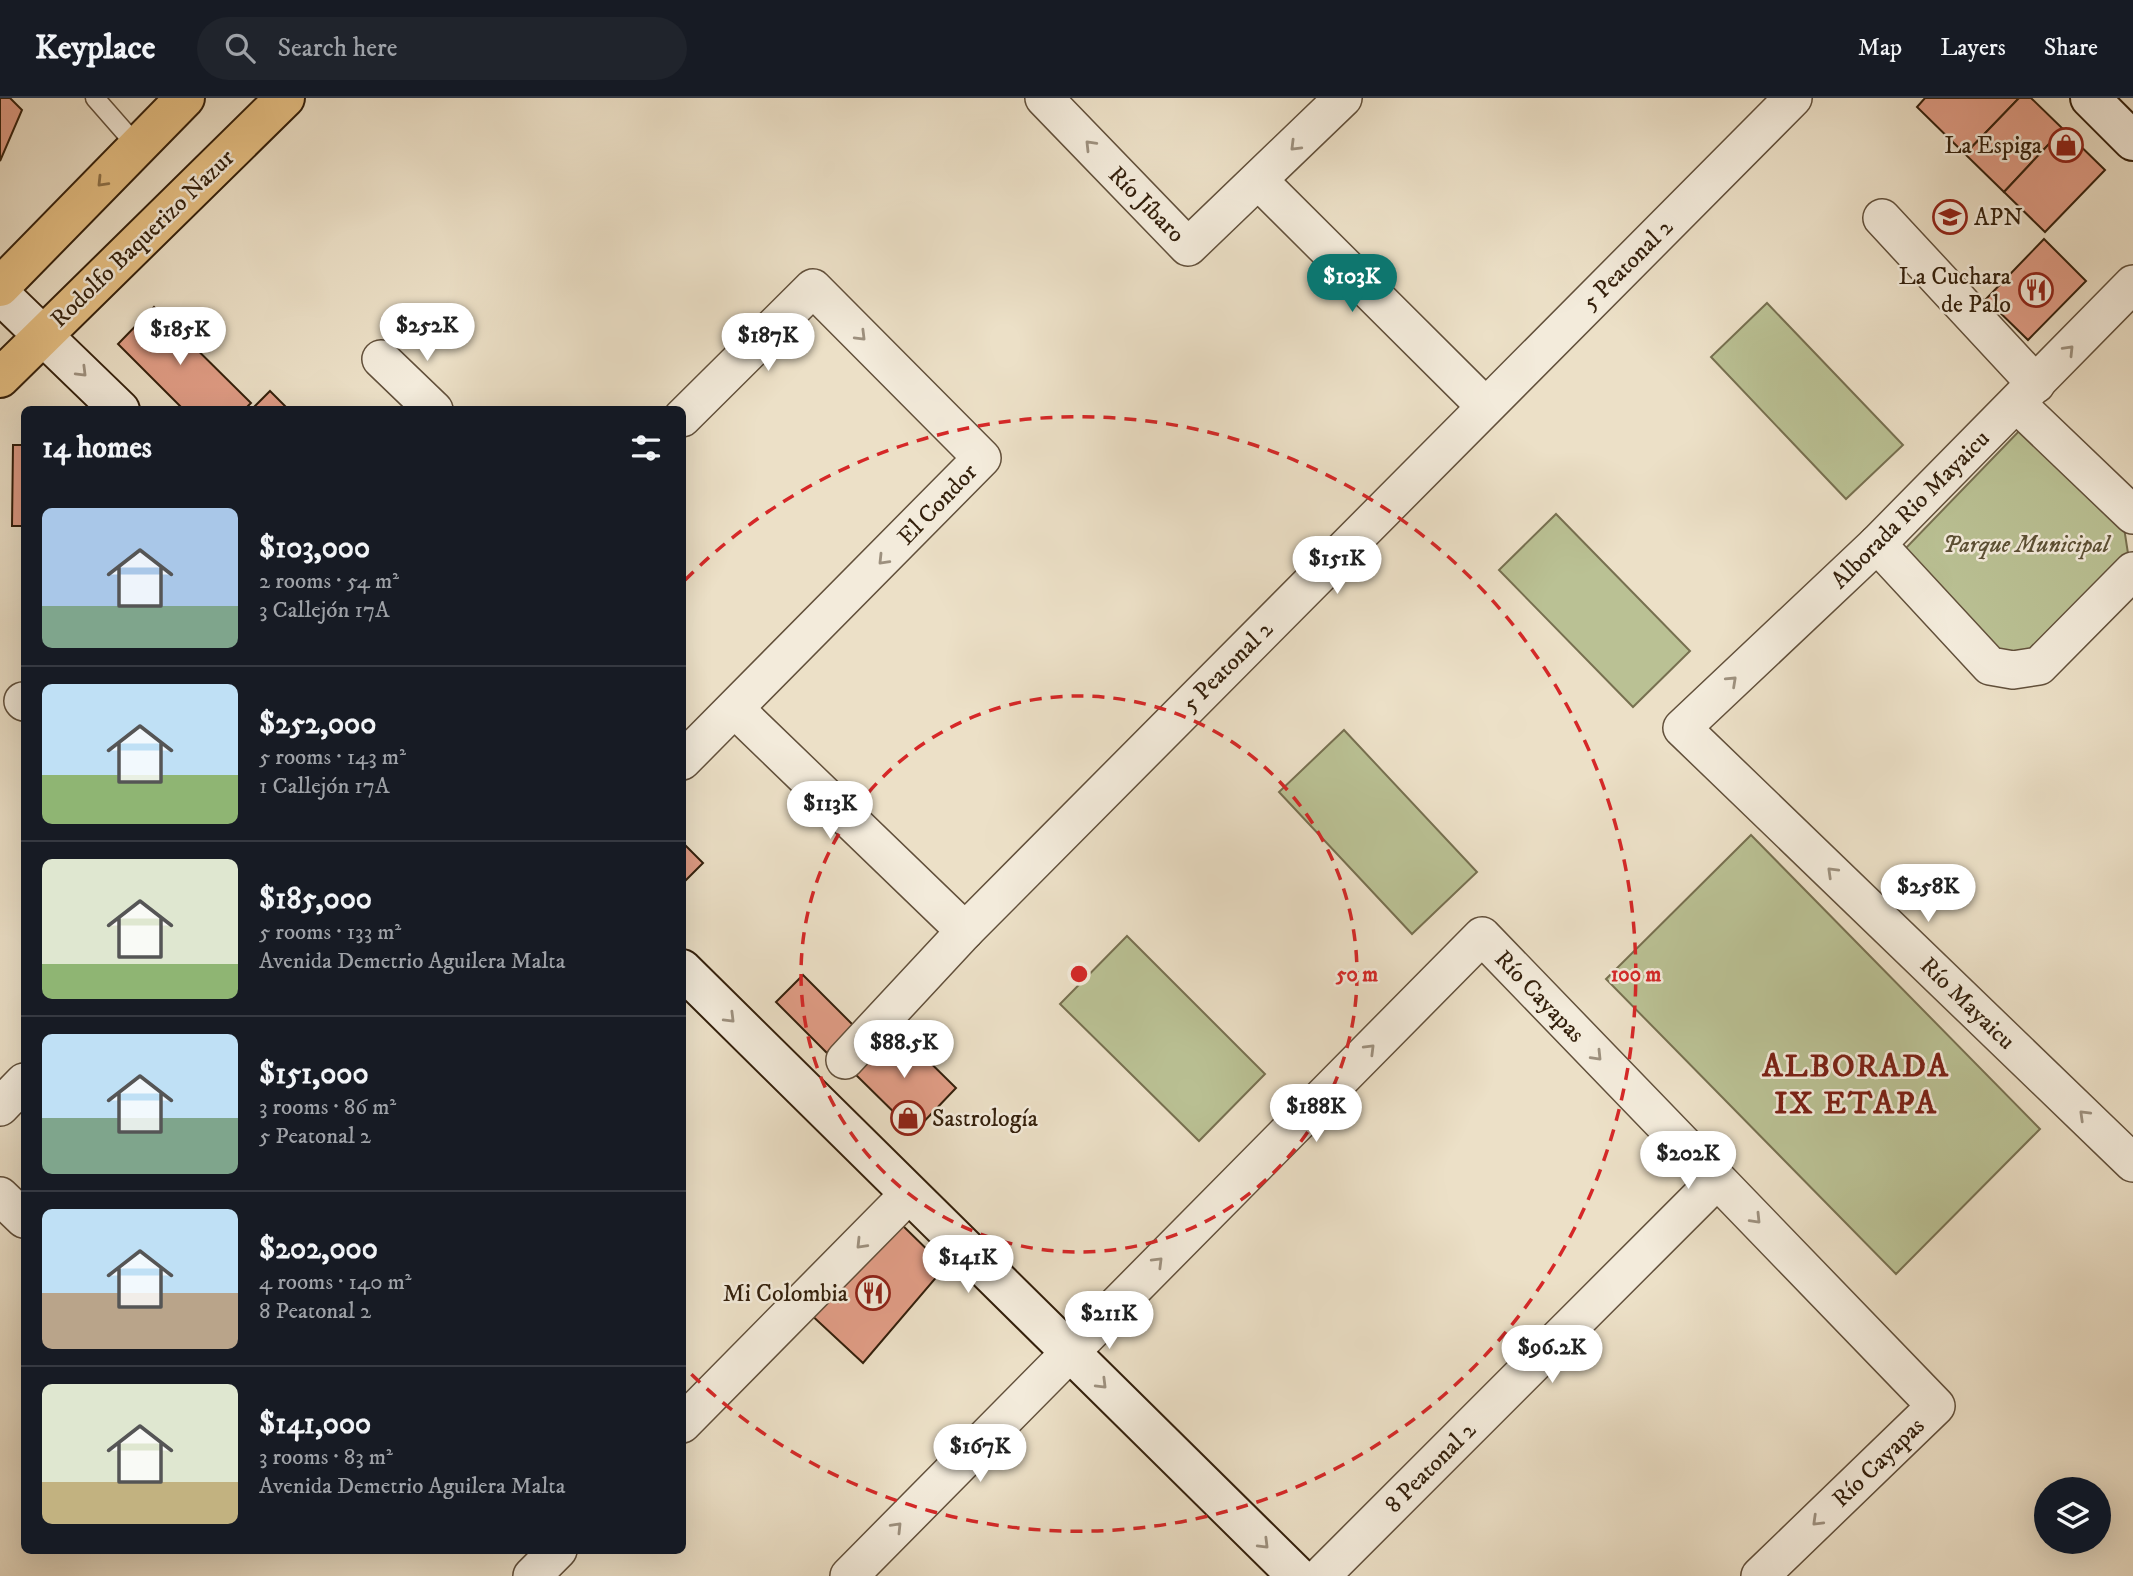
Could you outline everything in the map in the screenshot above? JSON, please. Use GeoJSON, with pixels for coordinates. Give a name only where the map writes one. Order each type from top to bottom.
{"type":"FeatureCollection","features":[{"type":"Feature","properties":{"kind":"main road"},"geometry":{"type":"LineString","coordinates":[[0,287],[185,98]]}},
{"type":"Feature","properties":{"kind":"main road","name":"Rodolfo Baquerizo Nazur"},"geometry":{"type":"LineString","coordinates":[[0,378],[285,98]]}},
{"type":"Feature","properties":{"kind":"street","name":"Río Jíbaro"},"geometry":{"type":"LineString","coordinates":[[1044,98],[1188,247],[1343,98]]}},
{"type":"Feature","properties":{"kind":"street","name":"5 Peatonal 2"},"geometry":{"type":"LineString","coordinates":[[845,1060],[965,931],[1793,98]]}},
{"type":"Feature","properties":{"kind":"street"},"geometry":{"type":"LineString","coordinates":[[2090,98],[2133,141]]}},
{"type":"Feature","properties":{"kind":"street"},"geometry":{"type":"LineString","coordinates":[[1259,181],[1485,406]]}},
{"type":"Feature","properties":{"kind":"street"},"geometry":{"type":"LineString","coordinates":[[1882,218],[2026,394],[2133,515]]}},
{"type":"Feature","properties":{"kind":"street","name":"Alborada Rio Mayaicu"},"geometry":{"type":"LineString","coordinates":[[1682,728],[1877,544],[2133,284]]}},
{"type":"Feature","properties":{"kind":"street","name":"El Condor"},"geometry":{"type":"LineString","coordinates":[[686,414],[813,288],[982,458],[686,757]]}},
{"type":"Feature","properties":{"kind":"street"},"geometry":{"type":"LineString","coordinates":[[0,293],[116,406]]}},
{"type":"Feature","properties":{"kind":"street"},"geometry":{"type":"LineString","coordinates":[[381,359],[430,406]]}},
{"type":"Feature","properties":{"kind":"street"},"geometry":{"type":"LineString","coordinates":[[1877,544],[1990,666],[2012,670],[2039,666],[2133,571]]}},
{"type":"Feature","properties":{"kind":"street"},"geometry":{"type":"LineString","coordinates":[[736,709],[965,931]]}},
{"type":"Feature","properties":{"kind":"street","name":"Río Mayaicu"},"geometry":{"type":"LineString","coordinates":[[1682,728],[2133,1163]]}},
{"type":"Feature","properties":{"kind":"street","name":"Río Cayapas"},"geometry":{"type":"LineString","coordinates":[[849,1576],[1068,1351],[1482,936],[1936,1406],[1760,1576]]}},
{"type":"Feature","properties":{"kind":"street"},"geometry":{"type":"LineString","coordinates":[[686,973],[1297,1576]]}},
{"type":"Feature","properties":{"kind":"street"},"geometry":{"type":"LineString","coordinates":[[0,1107],[21,1085]]}},
{"type":"Feature","properties":{"kind":"street","name":"8 Peatonal 2"},"geometry":{"type":"LineString","coordinates":[[1321,1576],[1717,1180]]}},
{"type":"Feature","properties":{"kind":"street"},"geometry":{"type":"LineString","coordinates":[[686,1420],[908,1195]]}},
{"type":"Feature","properties":{"kind":"street"},"geometry":{"type":"LineString","coordinates":[[0,1196],[21,1216]]}},
{"type":"Feature","properties":{"kind":"street"},"geometry":{"type":"LineString","coordinates":[[532,1576],[554,1554]]}},
{"type":"Feature","properties":{"kind":"lane"},"geometry":{"type":"LineString","coordinates":[[95,98],[137,146]]}},
{"type":"Feature","properties":{"kind":"green space"},"geometry":{"type":"Polygon","coordinates":[[[1767,303],[1903,445],[1846,499],[1711,357],[1767,303]]]}},
{"type":"Feature","properties":{"kind":"green space","name":"Parque Municipal"},"geometry":{"type":"Polygon","coordinates":[[[2024,426],[2123,521],[2129,560],[2035,653],[1995,651],[1904,550],[2024,426]]]}},
{"type":"Feature","properties":{"kind":"green space"},"geometry":{"type":"Polygon","coordinates":[[[1556,514],[1690,651],[1633,707],[1499,570],[1556,514]]]}},
{"type":"Feature","properties":{"kind":"green space"},"geometry":{"type":"Polygon","coordinates":[[[1344,730],[1477,872],[1412,934],[1279,792],[1344,730]]]}},
{"type":"Feature","properties":{"kind":"green space"},"geometry":{"type":"Polygon","coordinates":[[[1751,835],[2040,1129],[1896,1274],[1606,979],[1751,835]]]}},
{"type":"Feature","properties":{"kind":"green space"},"geometry":{"type":"Polygon","coordinates":[[[1127,936],[1265,1074],[1199,1141],[1060,1004],[1127,936]]]}},
{"type":"Feature","properties":{"kind":"building"},"geometry":{"type":"Polygon","coordinates":[[[0,98],[10,98],[22,110],[0,161],[0,98]]]}},
{"type":"Feature","properties":{"kind":"building"},"geometry":{"type":"Polygon","coordinates":[[[1925,98],[2019,98],[1965,154],[1917,107],[1925,98]]]}},
{"type":"Feature","properties":{"kind":"building"},"geometry":{"type":"Polygon","coordinates":[[[2019,98],[2031,98],[2063,129],[2004,192],[1965,154],[2019,98]]]}},
{"type":"Feature","properties":{"kind":"building"},"geometry":{"type":"Polygon","coordinates":[[[2063,129],[2105,170],[2045,232],[2004,192],[2063,129]]]}},
{"type":"Feature","properties":{"kind":"building","name":"La Cuchara de Palo"},"geometry":{"type":"Polygon","coordinates":[[[2044,239],[2086,281],[2028,340],[1986,299],[2044,239]]]}},
{"type":"Feature","properties":{"kind":"building"},"geometry":{"type":"Polygon","coordinates":[[[154,307],[251,403],[248,406],[180,406],[118,344],[154,307]]]}},
{"type":"Feature","properties":{"kind":"building"},"geometry":{"type":"Polygon","coordinates":[[[270,391],[285,406],[255,406],[270,391]]]}},
{"type":"Feature","properties":{"kind":"building"},"geometry":{"type":"Polygon","coordinates":[[[13,445],[21,445],[21,526],[12,526],[13,445]]]}},
{"type":"Feature","properties":{"kind":"building"},"geometry":{"type":"Polygon","coordinates":[[[686,846],[703,863],[686,880],[686,846]]]}},
{"type":"Feature","properties":{"kind":"building"},"geometry":{"type":"Polygon","coordinates":[[[803,975],[854,1026],[827,1053],[776,1002],[803,975]]]}},
{"type":"Feature","properties":{"kind":"building"},"geometry":{"type":"Polygon","coordinates":[[[894,1027],[956,1088],[914,1132],[852,1071],[894,1027]]]}},
{"type":"Feature","properties":{"kind":"building","name":"Mi Colombia"},"geometry":{"type":"Polygon","coordinates":[[[896,1219],[945,1267],[863,1363],[807,1311],[896,1219]]]}},
{"type":"Feature","properties":{"kind":"place","name":"La Espiga"},"geometry":{"type":"Point","coordinates":[2066,145]}},
{"type":"Feature","properties":{"kind":"place","name":"APN"},"geometry":{"type":"Point","coordinates":[1950,217]}},
{"type":"Feature","properties":{"kind":"place","name":"La Cuchara de Palo"},"geometry":{"type":"Point","coordinates":[2036,290]}},
{"type":"Feature","properties":{"kind":"place","name":"Sastrología"},"geometry":{"type":"Point","coordinates":[908,1118]}},
{"type":"Feature","properties":{"kind":"place","name":"Mi Colombia"},"geometry":{"type":"Point","coordinates":[873,1293]}},
{"type":"Feature","properties":{"kind":"district","name":"ALBORADA IX ETAPA"},"geometry":{"type":"Point","coordinates":[1856,1084]}}]}
